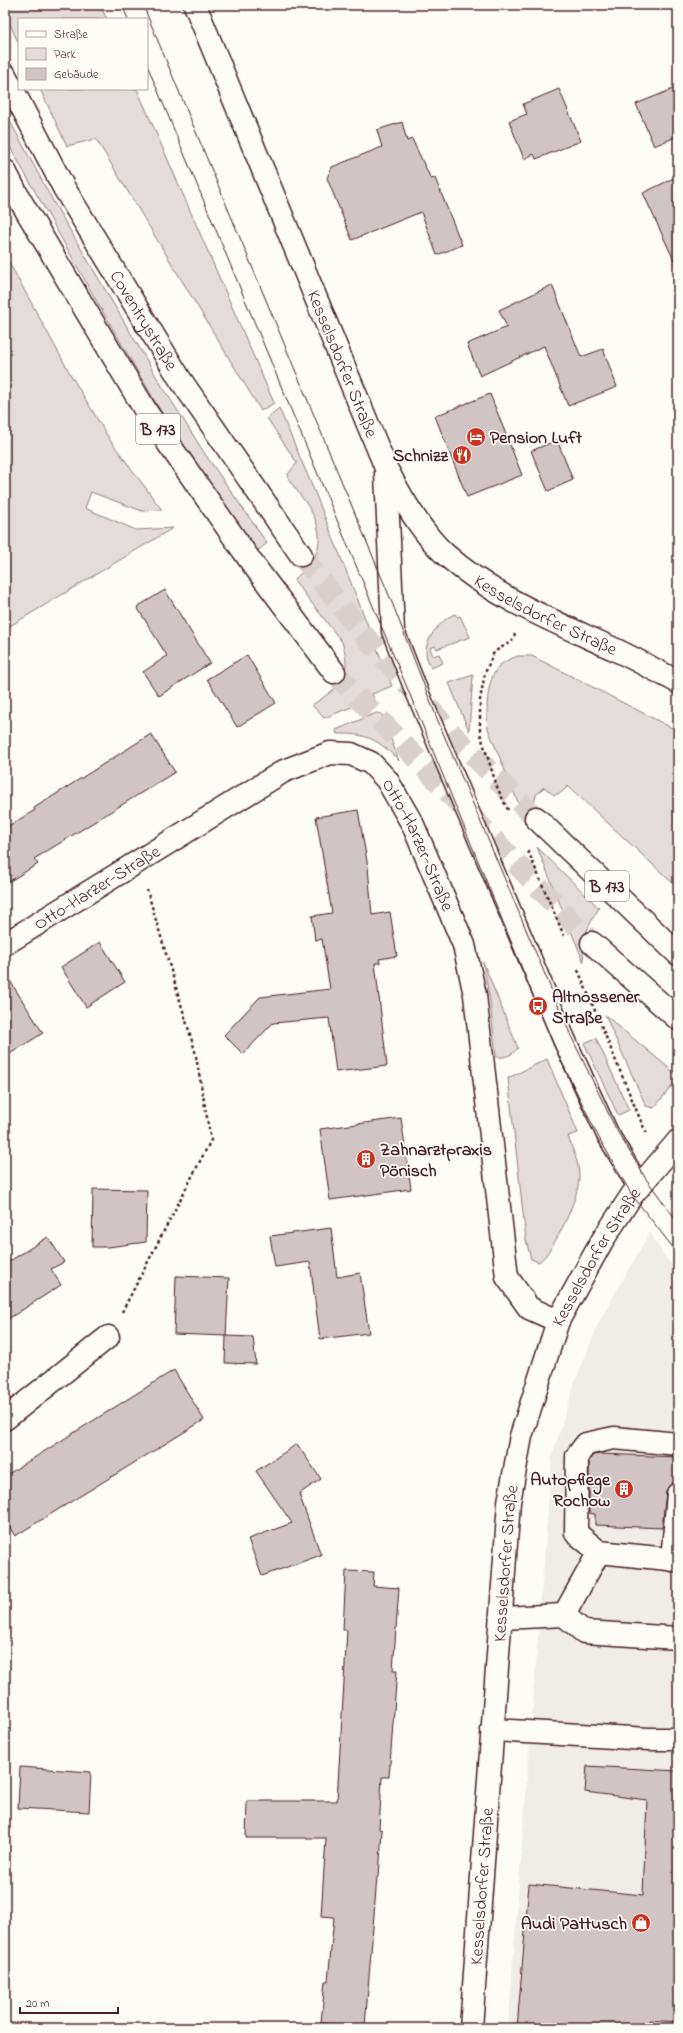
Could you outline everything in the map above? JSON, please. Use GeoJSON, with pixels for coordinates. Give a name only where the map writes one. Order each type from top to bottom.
{"type":"FeatureCollection","features":[{"type":"Feature","properties":{"kind":"main road","name":"Kesselsdorfer Straße"},"geometry":{"type":"LineString","coordinates":[[195,5],[386,468],[400,494],[445,554],[483,585],[527,610],[616,650],[678,682]]}},
{"type":"Feature","properties":{"kind":"main road","name":"Coventrystraße"},"geometry":{"type":"LineString","coordinates":[[5,75],[64,188],[176,372],[301,555]]}},
{"type":"Feature","properties":{"kind":"main road","name":"B 173"},"geometry":{"type":"LineString","coordinates":[[5,171],[20,200],[147,413],[252,563],[334,672]]}},
{"type":"Feature","properties":{"kind":"main road"},"geometry":{"type":"LineString","coordinates":[[386,468],[394,631],[415,687],[564,1039],[607,1133],[639,1187]]}},
{"type":"Feature","properties":{"kind":"main road","name":"Otto-Harzer-Straße"},"geometry":{"type":"LineString","coordinates":[[5,944],[138,860],[284,771],[330,753],[351,754],[371,763],[387,780],[413,825],[464,945],[475,995],[507,1277],[529,1308],[558,1321]]}},
{"type":"Feature","properties":{"kind":"main road","name":"B 173"},"geometry":{"type":"LineString","coordinates":[[536,818],[678,954]]}},
{"type":"Feature","properties":{"kind":"main road"},"geometry":{"type":"LineString","coordinates":[[592,943],[678,1019]]}},
{"type":"Feature","properties":{"kind":"main road","name":"Kesselsdorfer Straße"},"geometry":{"type":"LineString","coordinates":[[471,2028],[492,1730],[502,1618],[509,1502],[520,1436],[558,1321],[602,1241],[639,1187],[678,1141]]}},
{"type":"Feature","properties":{"kind":"main road"},"geometry":{"type":"LineString","coordinates":[[5,1419],[108,1337]]}},
{"type":"Feature","properties":{"kind":"main road"},"geometry":{"type":"LineString","coordinates":[[678,1444],[614,1438],[586,1444],[577,1456],[576,1533],[599,1552],[675,1560],[678,1494]]}},
{"type":"Feature","properties":{"kind":"main road"},"geometry":{"type":"LineString","coordinates":[[564,1614],[599,1552]]}},
{"type":"Feature","properties":{"kind":"main road"},"geometry":{"type":"LineString","coordinates":[[502,1618],[564,1614],[584,1632],[678,1638]]}},
{"type":"Feature","properties":{"kind":"main road"},"geometry":{"type":"LineString","coordinates":[[492,1730],[649,1740],[678,1739]]}},
{"type":"Feature","properties":{"kind":"path"},"geometry":{"type":"LineString","coordinates":[[108,1337],[211,1140],[195,1051],[138,860]]}},
{"type":"Feature","properties":{"kind":"path"},"geometry":{"type":"LineString","coordinates":[[587,993],[642,1126]]}},
{"type":"Feature","properties":{"kind":"shaded area"},"geometry":{"type":"Polygon","coordinates":[[[650,1232],[665,1257],[678,1271],[678,2028],[508,2028],[552,1456],[575,1382],[600,1320],[650,1232]]]}},
{"type":"Feature","properties":{"kind":"green space"},"geometry":{"type":"Polygon","coordinates":[[[5,5],[100,5],[106,18],[18,18],[18,42],[5,14],[5,5]]]}},
{"type":"Feature","properties":{"kind":"green space"},"geometry":{"type":"Polygon","coordinates":[[[40,90],[137,90],[274,403],[261,411],[96,139],[67,146],[40,90]]]}},
{"type":"Feature","properties":{"kind":"green space"},"geometry":{"type":"Polygon","coordinates":[[[5,112],[54,203],[159,381],[205,454],[267,543],[255,553],[177,439],[100,307],[5,138],[5,112]]]}},
{"type":"Feature","properties":{"kind":"green space"},"geometry":{"type":"Polygon","coordinates":[[[5,255],[72,377],[110,440],[162,510],[142,511],[91,492],[85,508],[136,530],[173,528],[5,629],[5,255]]]}},
{"type":"Feature","properties":{"kind":"green space"},"geometry":{"type":"Polygon","coordinates":[[[279,408],[316,495],[392,686],[372,694],[374,698],[324,718],[312,705],[322,699],[342,680],[346,664],[345,654],[342,642],[294,580],[313,559],[317,551],[319,531],[307,504],[289,480],[288,474],[297,463],[267,418],[279,408]]]}},
{"type":"Feature","properties":{"kind":"green space"},"geometry":{"type":"Polygon","coordinates":[[[455,614],[457,617],[460,616],[470,637],[437,649],[435,646],[430,648],[433,656],[439,654],[443,663],[431,668],[426,655],[428,641],[435,630],[445,620],[455,614]]]}},
{"type":"Feature","properties":{"kind":"green space"},"geometry":{"type":"Polygon","coordinates":[[[518,656],[532,656],[678,731],[678,888],[568,786],[562,792],[554,795],[544,787],[536,795],[529,829],[488,729],[487,722],[489,688],[495,672],[503,663],[518,656]]]}},
{"type":"Feature","properties":{"kind":"green space"},"geometry":{"type":"Polygon","coordinates":[[[473,675],[469,731],[449,683],[473,675]]]}},
{"type":"Feature","properties":{"kind":"green space"},"geometry":{"type":"Polygon","coordinates":[[[376,713],[382,714],[399,761],[379,743],[372,739],[357,735],[337,734],[336,730],[376,713]]]}},
{"type":"Feature","properties":{"kind":"green space"},"geometry":{"type":"Polygon","coordinates":[[[537,847],[599,908],[591,922],[584,940],[584,963],[537,847]]]}},
{"type":"Feature","properties":{"kind":"green space"},"geometry":{"type":"Polygon","coordinates":[[[483,962],[518,1048],[506,1056],[496,1057],[490,1001],[483,962]]]}},
{"type":"Feature","properties":{"kind":"green space"},"geometry":{"type":"Polygon","coordinates":[[[605,1015],[676,1074],[676,1081],[654,1108],[646,1106],[605,1015]]]}},
{"type":"Feature","properties":{"kind":"green space"},"geometry":{"type":"Polygon","coordinates":[[[596,1038],[629,1110],[618,1115],[584,1043],[596,1038]]]}},
{"type":"Feature","properties":{"kind":"green space"},"geometry":{"type":"Polygon","coordinates":[[[547,1059],[578,1133],[568,1136],[577,1162],[579,1178],[575,1198],[565,1223],[552,1247],[539,1262],[531,1259],[526,1240],[508,1078],[547,1059]]]}},
{"type":"Feature","properties":{"kind":"building"},"geometry":{"type":"Polygon","coordinates":[[[678,87],[678,136],[654,146],[636,104],[678,87]]]}},
{"type":"Feature","properties":{"kind":"building"},"geometry":{"type":"Polygon","coordinates":[[[559,89],[581,141],[536,159],[534,154],[524,159],[509,121],[527,114],[523,104],[559,89]]]}},
{"type":"Feature","properties":{"kind":"building"},"geometry":{"type":"Polygon","coordinates":[[[402,122],[407,141],[412,139],[431,179],[435,178],[462,245],[437,255],[421,212],[352,240],[327,178],[332,167],[382,147],[377,130],[402,122]]]}},
{"type":"Feature","properties":{"kind":"building"},"geometry":{"type":"Polygon","coordinates":[[[678,176],[678,269],[643,193],[678,176]]]}},
{"type":"Feature","properties":{"kind":"building"},"geometry":{"type":"Polygon","coordinates":[[[552,285],[581,357],[603,349],[617,387],[568,406],[544,346],[480,376],[467,344],[507,327],[499,310],[552,285]]]}},
{"type":"Feature","properties":{"kind":"building","name":"Pension Luft"},"geometry":{"type":"Polygon","coordinates":[[[490,394],[522,475],[467,497],[435,416],[490,394]]]}},
{"type":"Feature","properties":{"kind":"building"},"geometry":{"type":"Polygon","coordinates":[[[557,440],[573,480],[548,491],[531,451],[557,440]]]}},
{"type":"Feature","properties":{"kind":"building"},"geometry":{"type":"Polygon","coordinates":[[[165,590],[210,663],[159,696],[143,672],[167,656],[137,607],[165,590]]]}},
{"type":"Feature","properties":{"kind":"building"},"geometry":{"type":"Polygon","coordinates":[[[247,655],[276,703],[237,727],[207,679],[247,655]]]}},
{"type":"Feature","properties":{"kind":"building"},"geometry":{"type":"Polygon","coordinates":[[[151,734],[175,772],[34,859],[38,864],[5,884],[5,828],[151,734]]]}},
{"type":"Feature","properties":{"kind":"building"},"geometry":{"type":"Polygon","coordinates":[[[358,810],[368,867],[372,915],[390,912],[397,956],[379,959],[380,963],[375,963],[387,1066],[336,1072],[329,1018],[273,1023],[243,1054],[224,1035],[260,997],[330,989],[322,939],[315,940],[312,916],[332,913],[316,817],[358,810]]]}},
{"type":"Feature","properties":{"kind":"building"},"geometry":{"type":"Polygon","coordinates":[[[100,942],[125,982],[86,1007],[61,967],[100,942]]]}},
{"type":"Feature","properties":{"kind":"building"},"geometry":{"type":"Polygon","coordinates":[[[5,973],[43,1033],[5,1057],[5,973]]]}},
{"type":"Feature","properties":{"kind":"building","name":"Zahnarztpraxis Pönisch"},"geometry":{"type":"Polygon","coordinates":[[[401,1118],[411,1189],[330,1200],[320,1129],[401,1118]]]}},
{"type":"Feature","properties":{"kind":"building"},"geometry":{"type":"Polygon","coordinates":[[[93,1189],[147,1190],[146,1242],[108,1247],[92,1247],[93,1189]]]}},
{"type":"Feature","properties":{"kind":"building"},"geometry":{"type":"Polygon","coordinates":[[[331,1228],[337,1277],[360,1273],[369,1333],[320,1339],[310,1262],[275,1267],[270,1236],[331,1228]]]}},
{"type":"Feature","properties":{"kind":"building"},"geometry":{"type":"Polygon","coordinates":[[[48,1237],[64,1262],[51,1269],[61,1285],[5,1321],[5,1264],[48,1237]]]}},
{"type":"Feature","properties":{"kind":"building"},"geometry":{"type":"Polygon","coordinates":[[[176,1276],[229,1278],[226,1336],[174,1334],[176,1276]]]}},
{"type":"Feature","properties":{"kind":"building"},"geometry":{"type":"Polygon","coordinates":[[[226,1336],[253,1337],[256,1364],[225,1363],[226,1336]]]}},
{"type":"Feature","properties":{"kind":"building"},"geometry":{"type":"Polygon","coordinates":[[[174,1370],[204,1420],[15,1536],[5,1520],[5,1476],[174,1370]]]}},
{"type":"Feature","properties":{"kind":"building"},"geometry":{"type":"Polygon","coordinates":[[[297,1444],[321,1479],[299,1494],[321,1555],[262,1576],[248,1539],[292,1523],[256,1471],[297,1444]]]}},
{"type":"Feature","properties":{"kind":"building","name":"Autopflege Rochow"},"geometry":{"type":"Polygon","coordinates":[[[593,1455],[678,1457],[678,1482],[668,1487],[666,1492],[662,1528],[595,1525],[595,1514],[589,1513],[589,1460],[593,1455]]]}},
{"type":"Feature","properties":{"kind":"building"},"geometry":{"type":"Polygon","coordinates":[[[346,1571],[374,1572],[373,1586],[399,1588],[393,1670],[397,1670],[389,1777],[382,1777],[379,1829],[382,1830],[379,1877],[377,1877],[365,2027],[321,2023],[325,1981],[328,1981],[334,1917],[321,1916],[326,1838],[246,1838],[247,1801],[337,1801],[347,1630],[343,1630],[346,1571]]]}},
{"type":"Feature","properties":{"kind":"building"},"geometry":{"type":"Polygon","coordinates":[[[587,1766],[678,1771],[678,2022],[649,2020],[649,2028],[517,2028],[529,1884],[643,1895],[647,1800],[585,1792],[587,1766]]]}},
{"type":"Feature","properties":{"kind":"building"},"geometry":{"type":"Polygon","coordinates":[[[20,1767],[91,1772],[89,1812],[18,1808],[20,1767]]]}},
{"type":"Feature","properties":{"kind":"tunnel"},"geometry":{"type":"LineString","coordinates":[[301,555],[363,634],[452,734],[536,818]]}},
{"type":"Feature","properties":{"kind":"tunnel"},"geometry":{"type":"LineString","coordinates":[[334,672],[592,943]]}},
{"type":"Feature","properties":{"kind":"tram line"},"geometry":{"type":"LineString","coordinates":[[122,5],[128,18]]}},
{"type":"Feature","properties":{"kind":"tram line"},"geometry":{"type":"LineString","coordinates":[[143,5],[391,600],[438,721],[571,1036],[616,1129],[646,1179],[678,1222]]}},
{"type":"Feature","properties":{"kind":"tram line"},"geometry":{"type":"LineString","coordinates":[[148,67],[408,690],[553,1044],[599,1138],[632,1195],[678,1254]]}},
{"type":"Feature","properties":{"kind":"place","name":"Pension Luft"},"geometry":{"type":"Point","coordinates":[476,437]}},
{"type":"Feature","properties":{"kind":"place","name":"Schnizz"},"geometry":{"type":"Point","coordinates":[462,455]}},
{"type":"Feature","properties":{"kind":"place","name":"Altnossener Straße"},"geometry":{"type":"Point","coordinates":[538,1006]}},
{"type":"Feature","properties":{"kind":"place","name":"Zahnarztpraxis Pönisch"},"geometry":{"type":"Point","coordinates":[366,1159]}},
{"type":"Feature","properties":{"kind":"place","name":"Autopflege Rochow"},"geometry":{"type":"Point","coordinates":[624,1489]}},
{"type":"Feature","properties":{"kind":"place","name":"Audi Pattusch"},"geometry":{"type":"Point","coordinates":[641,1923]}}]}
